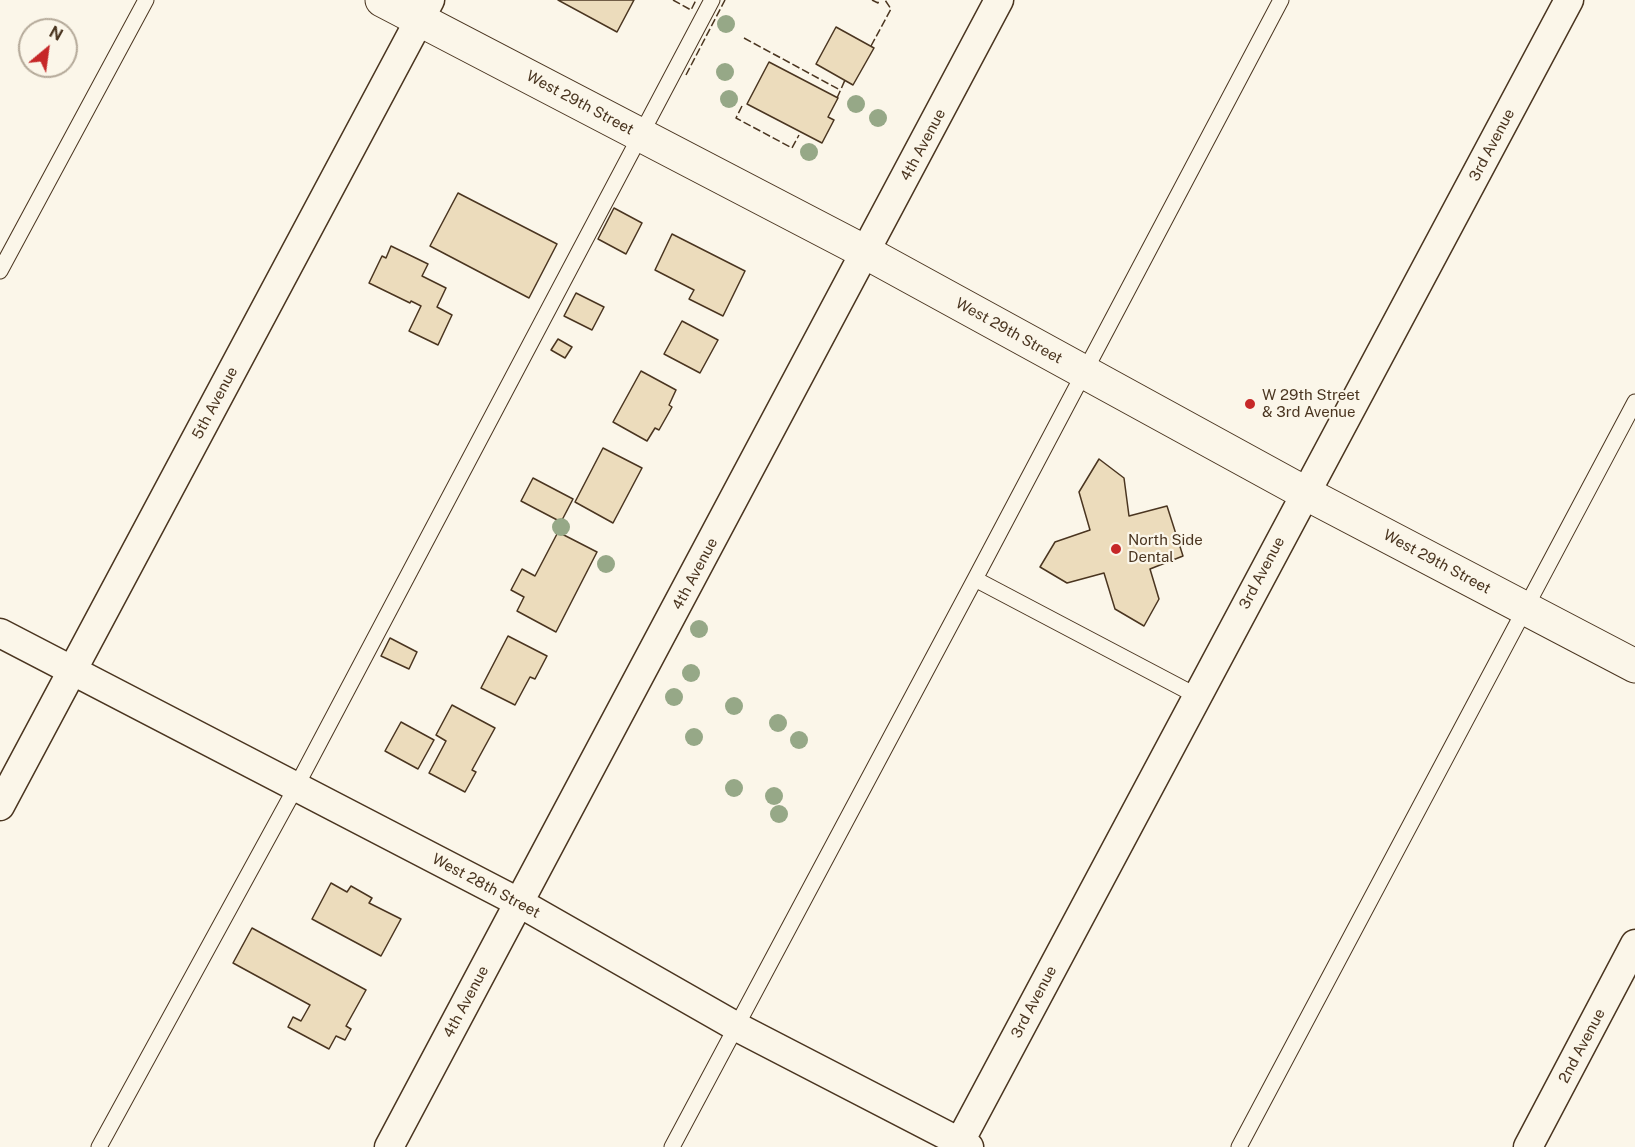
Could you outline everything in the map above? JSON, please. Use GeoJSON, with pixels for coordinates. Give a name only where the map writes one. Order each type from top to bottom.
{"type":"FeatureCollection","features":[{"type":"Feature","properties":{"kind":"street","name":"West 29th Street"},"geometry":{"type":"LineString","coordinates":[[381,0],[425,10],[641,135],[867,253],[1305,493],[1635,666]]}},
{"type":"Feature","properties":{"kind":"street","name":"4th Avenue"},"geometry":{"type":"LineString","coordinates":[[389,1147],[867,253],[999,0]]}},
{"type":"Feature","properties":{"kind":"street","name":"3rd Avenue"},"geometry":{"type":"LineString","coordinates":[[962,1145],[1197,696],[1569,0]]}},
{"type":"Feature","properties":{"kind":"street","name":"5th Avenue"},"geometry":{"type":"LineString","coordinates":[[0,806],[425,10]]}},
{"type":"Feature","properties":{"kind":"street","name":"West 28th Street"},"geometry":{"type":"LineString","coordinates":[[0,633],[518,902],[737,1027],[962,1145]]}},
{"type":"Feature","properties":{"kind":"street","name":"2nd Avenue"},"geometry":{"type":"LineString","coordinates":[[1528,1147],[1635,944]]}},
{"type":"Feature","properties":{"kind":"lane"},"geometry":{"type":"LineString","coordinates":[[0,271],[146,0]]}},
{"type":"Feature","properties":{"kind":"lane"},"geometry":{"type":"LineString","coordinates":[[99,1147],[296,787],[712,0]]}},
{"type":"Feature","properties":{"kind":"lane"},"geometry":{"type":"LineString","coordinates":[[672,1147],[1281,0]]}},
{"type":"Feature","properties":{"kind":"lane"},"geometry":{"type":"LineString","coordinates":[[1239,1147],[1635,402]]}},
{"type":"Feature","properties":{"kind":"lane"},"geometry":{"type":"LineString","coordinates":[[975,579],[1197,696]]}},
{"type":"Feature","properties":{"kind":"building"},"geometry":{"type":"Polygon","coordinates":[[[558,0],[634,0],[617,32],[558,0]]]}},
{"type":"Feature","properties":{"kind":"building"},"geometry":{"type":"Polygon","coordinates":[[[836,27],[874,48],[853,85],[816,64],[836,27]]]}},
{"type":"Feature","properties":{"kind":"building"},"geometry":{"type":"Polygon","coordinates":[[[769,62],[838,98],[828,117],[834,120],[822,143],[747,104],[769,62]]]}},
{"type":"Feature","properties":{"kind":"building"},"geometry":{"type":"Polygon","coordinates":[[[458,193],[557,244],[529,298],[430,246],[458,193]]]}},
{"type":"Feature","properties":{"kind":"building"},"geometry":{"type":"Polygon","coordinates":[[[614,208],[642,223],[626,254],[598,239],[614,208]]]}},
{"type":"Feature","properties":{"kind":"building"},"geometry":{"type":"Polygon","coordinates":[[[672,234],[745,271],[723,316],[689,299],[694,290],[655,270],[672,234]]]}},
{"type":"Feature","properties":{"kind":"building"},"geometry":{"type":"Polygon","coordinates":[[[391,246],[428,264],[422,276],[446,288],[437,307],[452,315],[438,345],[409,331],[421,306],[369,283],[382,256],[386,258],[391,246]]]}},
{"type":"Feature","properties":{"kind":"building"},"geometry":{"type":"Polygon","coordinates":[[[576,293],[604,307],[592,330],[564,316],[576,293]]]}},
{"type":"Feature","properties":{"kind":"building"},"geometry":{"type":"Polygon","coordinates":[[[682,321],[718,340],[700,373],[664,354],[682,321]]]}},
{"type":"Feature","properties":{"kind":"building"},"geometry":{"type":"Polygon","coordinates":[[[558,339],[572,347],[565,358],[551,350],[558,339]]]}},
{"type":"Feature","properties":{"kind":"building"},"geometry":{"type":"Polygon","coordinates":[[[641,371],[676,390],[669,405],[672,407],[659,430],[655,428],[647,441],[613,422],[641,371]]]}},
{"type":"Feature","properties":{"kind":"building"},"geometry":{"type":"Polygon","coordinates":[[[603,448],[642,468],[613,523],[575,502],[603,448]]]}},
{"type":"Feature","properties":{"kind":"building","name":"North Side Dental"},"geometry":{"type":"Polygon","coordinates":[[[1099,459],[1124,478],[1129,516],[1167,506],[1183,556],[1150,569],[1159,599],[1144,626],[1115,609],[1104,573],[1067,583],[1040,567],[1055,542],[1090,530],[1079,492],[1099,459]]]}},
{"type":"Feature","properties":{"kind":"building"},"geometry":{"type":"Polygon","coordinates":[[[533,478],[573,499],[561,522],[521,501],[533,478]]]}},
{"type":"Feature","properties":{"kind":"building"},"geometry":{"type":"Polygon","coordinates":[[[558,532],[597,552],[556,632],[517,611],[524,597],[511,590],[522,569],[535,576],[558,532]]]}},
{"type":"Feature","properties":{"kind":"building"},"geometry":{"type":"Polygon","coordinates":[[[508,636],[547,656],[535,679],[530,677],[515,705],[481,688],[508,636]]]}},
{"type":"Feature","properties":{"kind":"building"},"geometry":{"type":"Polygon","coordinates":[[[390,638],[417,652],[409,669],[381,656],[390,638]]]}},
{"type":"Feature","properties":{"kind":"building"},"geometry":{"type":"Polygon","coordinates":[[[452,705],[495,728],[472,770],[476,772],[465,792],[429,773],[446,741],[436,735],[452,705]]]}},
{"type":"Feature","properties":{"kind":"building"},"geometry":{"type":"Polygon","coordinates":[[[401,722],[434,740],[418,769],[385,751],[401,722]]]}},
{"type":"Feature","properties":{"kind":"building"},"geometry":{"type":"Polygon","coordinates":[[[331,883],[347,892],[351,886],[372,898],[369,903],[401,919],[381,956],[312,919],[331,883]]]}},
{"type":"Feature","properties":{"kind":"building"},"geometry":{"type":"Polygon","coordinates":[[[252,928],[366,990],[346,1026],[351,1029],[345,1040],[336,1036],[329,1049],[288,1027],[293,1017],[301,1021],[310,1005],[233,963],[252,928]]]}},
{"type":"Feature","properties":{"kind":"fence"},"geometry":{"type":"LineString","coordinates":[[673,0],[691,10],[696,0]]}},
{"type":"Feature","properties":{"kind":"fence"},"geometry":{"type":"LineString","coordinates":[[686,75],[725,0]]}},
{"type":"Feature","properties":{"kind":"fence"},"geometry":{"type":"LineString","coordinates":[[872,0],[878,3],[879,0]]}},
{"type":"Feature","properties":{"kind":"fence"},"geometry":{"type":"LineString","coordinates":[[871,46],[891,9],[885,0]]}},
{"type":"Feature","properties":{"kind":"fence"},"geometry":{"type":"LineString","coordinates":[[744,38],[840,90]]}},
{"type":"Feature","properties":{"kind":"fence"},"geometry":{"type":"LineString","coordinates":[[837,98],[845,80]]}},
{"type":"Feature","properties":{"kind":"fence"},"geometry":{"type":"LineString","coordinates":[[742,106],[736,118],[792,148],[799,135]]}},
{"type":"Feature","properties":{"kind":"place","name":"W 29th Street & 3rd Avenue"},"geometry":{"type":"Point","coordinates":[1250,404]}},
{"type":"Feature","properties":{"kind":"place","name":"North Side Dental"},"geometry":{"type":"Point","coordinates":[1116,549]}}]}
